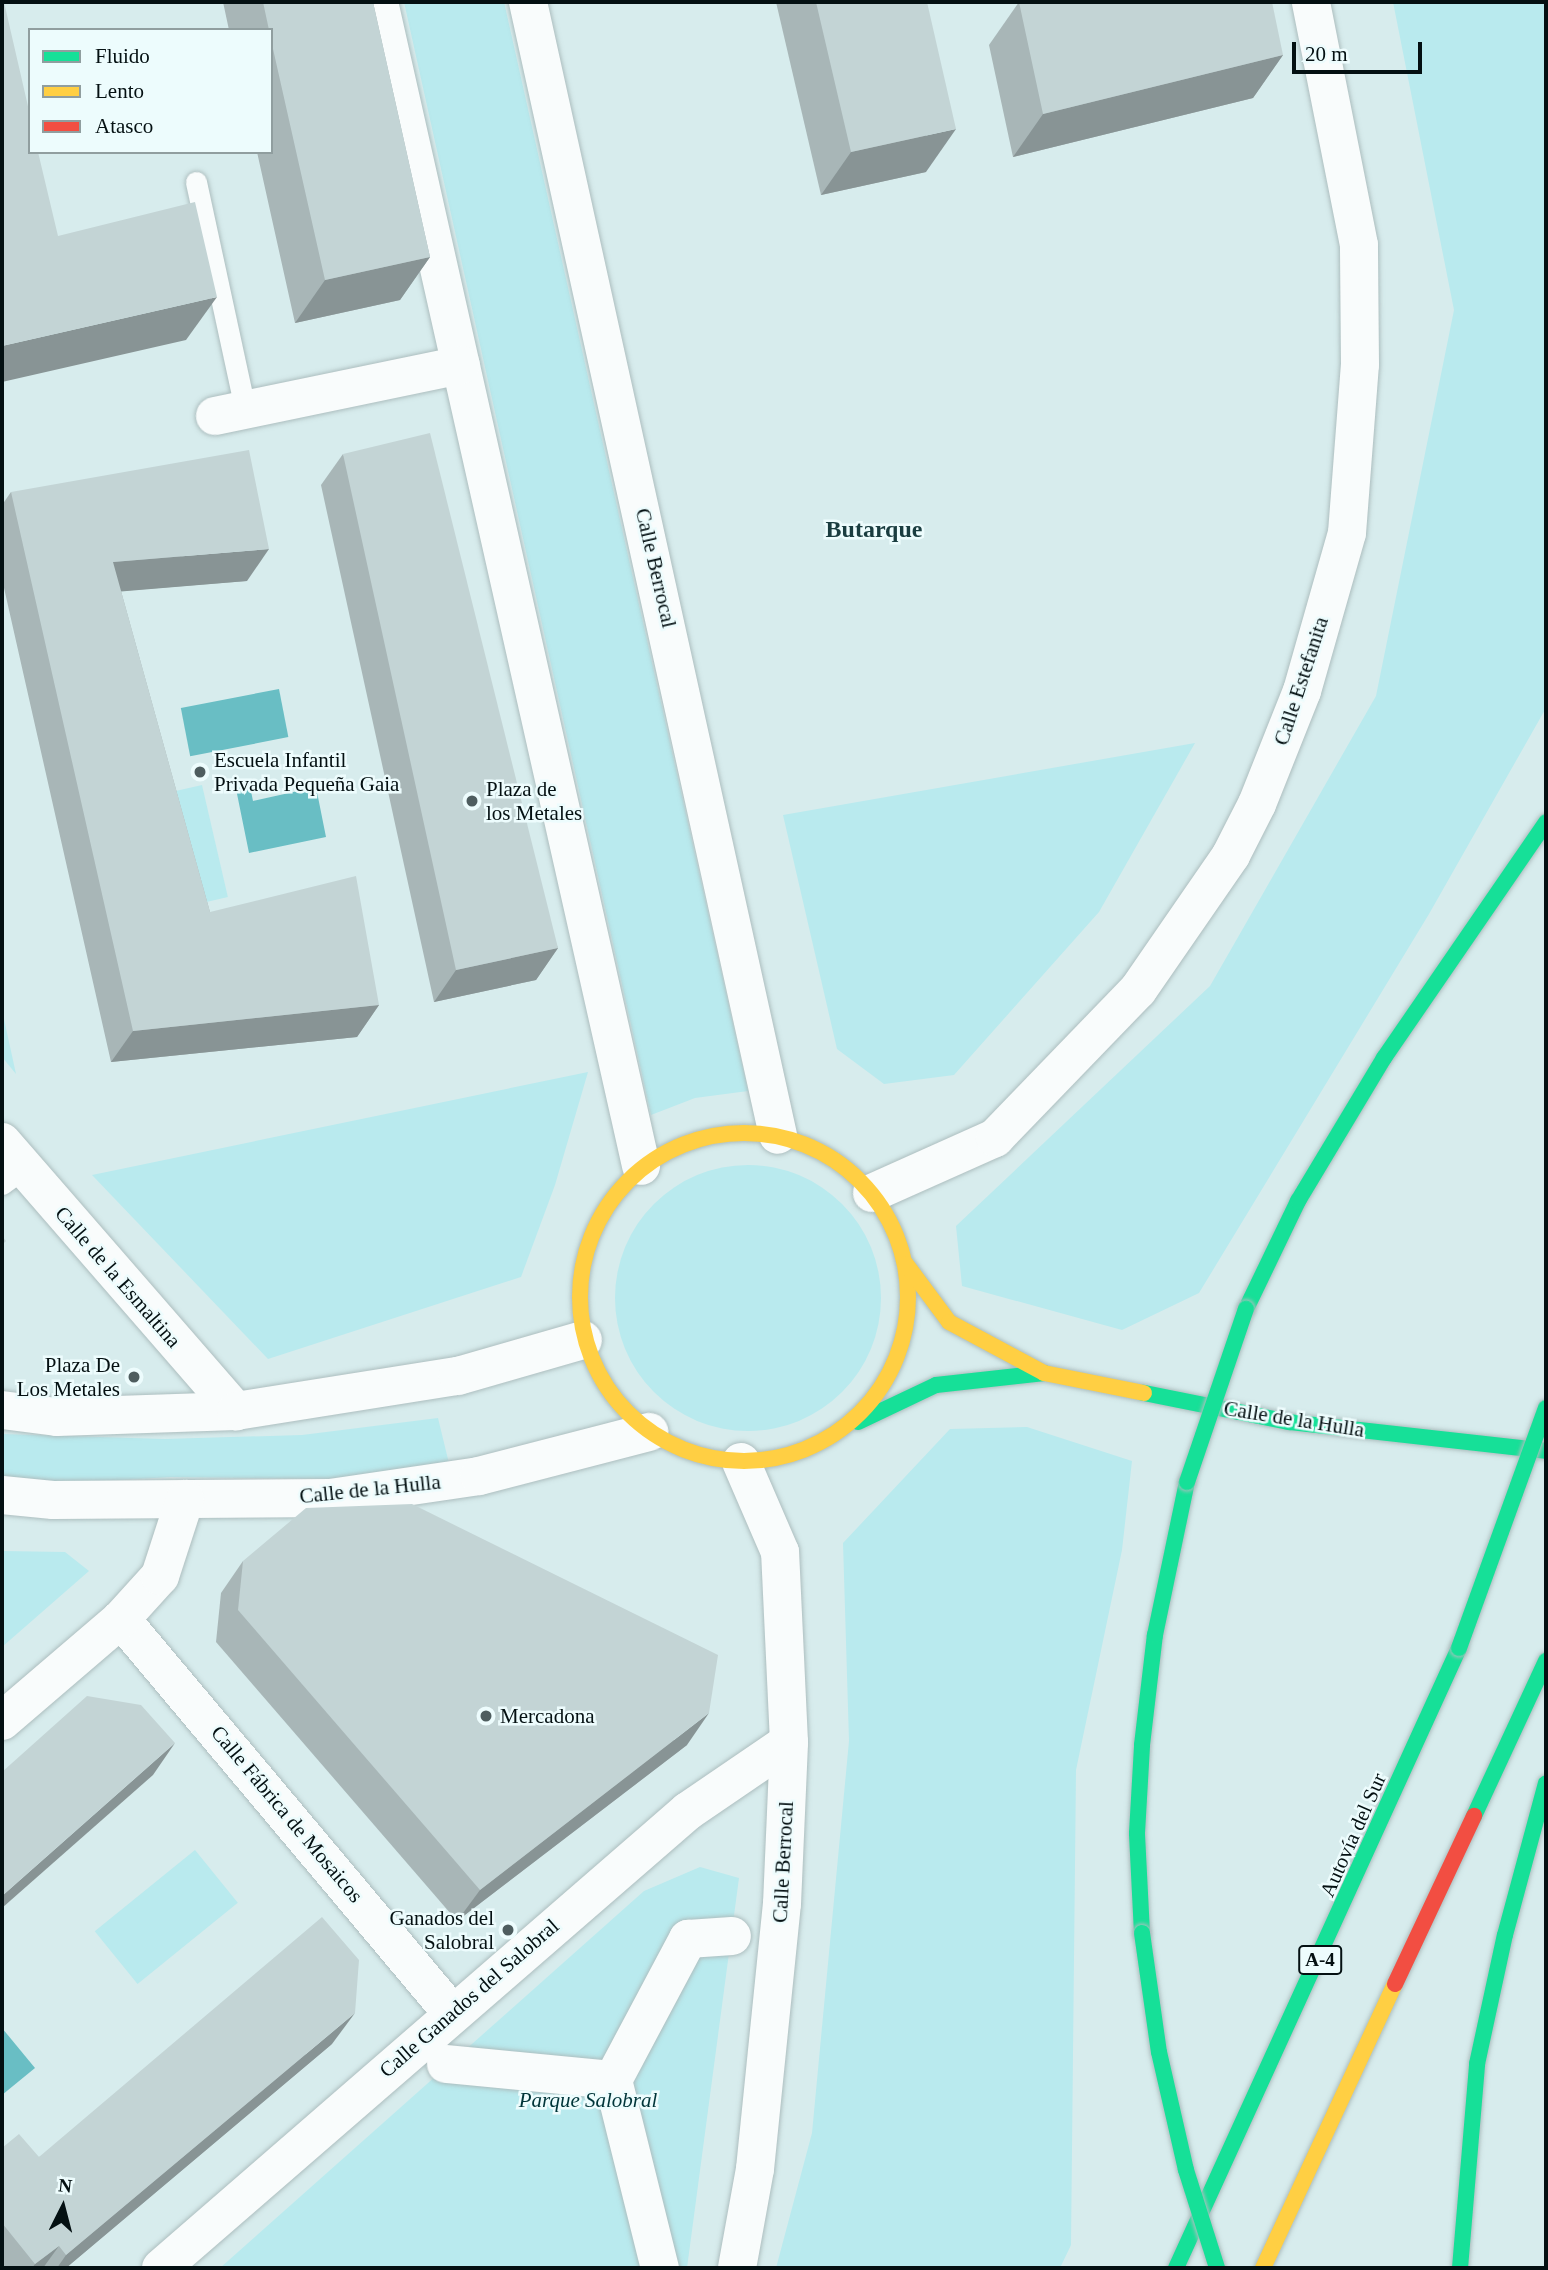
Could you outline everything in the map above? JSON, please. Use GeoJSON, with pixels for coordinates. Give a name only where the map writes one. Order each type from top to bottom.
{"type":"FeatureCollection","features":[{"type":"Feature","properties":{"kind":"main road"},"geometry":{"type":"LineString","coordinates":[[1217,2268],[1186,2171],[1159,2052],[1142,1933],[1137,1833],[1142,1745],[1155,1635],[1187,1482],[1246,1309],[1298,1201],[1384,1058],[1546,822]]}},
{"type":"Feature","properties":{"kind":"main road"},"geometry":{"type":"LineString","coordinates":[[840,1431],[874,1398],[898,1357],[909,1311],[906,1264],[894,1226],[872,1193],[830,1156],[778,1135],[706,1136],[641,1166],[599,1215],[591,1239],[579,1276],[583,1340],[598,1376],[620,1406],[649,1432],[677,1448],[741,1462],[793,1454],[936,1385],[1044,1373]]}},
{"type":"Feature","properties":{"kind":"main road"},"geometry":{"type":"LineString","coordinates":[[906,1264],[949,1322],[1044,1373]]}},
{"type":"Feature","properties":{"kind":"main road","name":"Calle de la Hulla"},"geometry":{"type":"LineString","coordinates":[[1044,1373],[1289,1422],[1546,1451]]}},
{"type":"Feature","properties":{"kind":"main road","name":"Autovía del Sur"},"geometry":{"type":"LineString","coordinates":[[1176,2268],[1340,1916],[1458,1648],[1546,1408]]}},
{"type":"Feature","properties":{"kind":"main road"},"geometry":{"type":"LineString","coordinates":[[1264,2268],[1546,1661]]}},
{"type":"Feature","properties":{"kind":"main road"},"geometry":{"type":"LineString","coordinates":[[1460,2268],[1478,2064],[1505,1935],[1546,1783]]}},
{"type":"Feature","properties":{"kind":"street"},"geometry":{"type":"LineString","coordinates":[[379,2],[641,1166]]}},
{"type":"Feature","properties":{"kind":"street","name":"Calle Berrocal"},"geometry":{"type":"LineString","coordinates":[[528,2],[778,1135]]}},
{"type":"Feature","properties":{"kind":"street","name":"Calle Estefanita"},"geometry":{"type":"LineString","coordinates":[[872,1193],[995,1138],[1138,990],[1231,855],[1256,804],[1302,691],[1347,533],[1360,365],[1359,245],[1347,166],[1311,2]]}},
{"type":"Feature","properties":{"kind":"street"},"geometry":{"type":"LineString","coordinates":[[230,412],[461,365]]}},
{"type":"Feature","properties":{"kind":"street","name":"Calle de la Esmaltina"},"geometry":{"type":"LineString","coordinates":[[9,1164],[236,1411]]}},
{"type":"Feature","properties":{"kind":"street"},"geometry":{"type":"LineString","coordinates":[[2,1410],[57,1417],[236,1411],[458,1376],[583,1340]]}},
{"type":"Feature","properties":{"kind":"street","name":"Calle de la Hulla"},"geometry":{"type":"LineString","coordinates":[[2,1495],[53,1500],[330,1498],[453,1480],[649,1432]]}},
{"type":"Feature","properties":{"kind":"street","name":"Calle Berrocal"},"geometry":{"type":"LineString","coordinates":[[737,2268],[755,2169],[782,1904],[789,1742],[780,1552],[741,1462]]}},
{"type":"Feature","properties":{"kind":"street"},"geometry":{"type":"LineString","coordinates":[[2,1721],[121,1619],[160,1576],[184,1499]]}},
{"type":"Feature","properties":{"kind":"street","name":"Calle Fábrica de Mosaicos"},"geometry":{"type":"LineString","coordinates":[[121,1619],[451,2012]]}},
{"type":"Feature","properties":{"kind":"street","name":"Calle Ganados del Salobral"},"geometry":{"type":"LineString","coordinates":[[161,2268],[451,2012],[688,1811],[789,1742]]}},
{"type":"Feature","properties":{"kind":"street"},"geometry":{"type":"LineString","coordinates":[[660,2268],[613,2080],[688,1939],[732,1936]]}},
{"type":"Feature","properties":{"kind":"street"},"geometry":{"type":"LineString","coordinates":[[446,2064],[613,2080]]}},
{"type":"Feature","properties":{"kind":"lane"},"geometry":{"type":"LineString","coordinates":[[196,182],[230,412]]}},
{"type":"Feature","properties":{"kind":"green space"},"geometry":{"type":"Polygon","coordinates":[[[404,2],[504,2],[748,1091],[695,1098],[651,1115],[404,2]]]}},
{"type":"Feature","properties":{"kind":"green space"},"geometry":{"type":"Polygon","coordinates":[[[1393,2],[1546,2],[1546,708],[1429,914],[1199,1293],[1122,1330],[962,1286],[956,1226],[1210,986],[1376,696],[1454,310],[1393,2]]]}},
{"type":"Feature","properties":{"kind":"green space"},"geometry":{"type":"Polygon","coordinates":[[[1195,743],[1099,912],[954,1075],[884,1084],[837,1049],[783,815],[1195,743]]]}},
{"type":"Feature","properties":{"kind":"green space"},"geometry":{"type":"Polygon","coordinates":[[[202,785],[228,897],[184,907],[158,795],[202,785]]]}},
{"type":"Feature","properties":{"kind":"green space"},"geometry":{"type":"Polygon","coordinates":[[[2,1010],[16,1074],[2,1057],[2,1010]]]}},
{"type":"Feature","properties":{"kind":"green space"},"geometry":{"type":"Polygon","coordinates":[[[588,1072],[555,1185],[521,1277],[268,1359],[92,1175],[588,1072]]]}},
{"type":"Feature","properties":{"kind":"green space"},"geometry":{"type":"Polygon","coordinates":[[[748,1165],[799,1175],[842,1204],[871,1247],[881,1298],[871,1349],[842,1392],[799,1421],[748,1431],[697,1421],[654,1392],[625,1349],[615,1298],[625,1247],[654,1204],[697,1175],[748,1165]]]}},
{"type":"Feature","properties":{"kind":"green space"},"geometry":{"type":"Polygon","coordinates":[[[438,1418],[453,1480],[171,1477],[69,1483],[2,1477],[2,1434],[165,1439],[302,1435],[438,1418]]]}},
{"type":"Feature","properties":{"kind":"green space"},"geometry":{"type":"Polygon","coordinates":[[[1027,1427],[1132,1461],[1122,1550],[1076,1770],[1071,2245],[1060,2268],[776,2268],[812,2133],[849,1741],[843,1543],[950,1429],[1027,1427]]]}},
{"type":"Feature","properties":{"kind":"green space"},"geometry":{"type":"Polygon","coordinates":[[[2,1551],[65,1552],[89,1571],[2,1647],[2,1551]]]}},
{"type":"Feature","properties":{"kind":"green space"},"geometry":{"type":"Polygon","coordinates":[[[195,1850],[238,1903],[138,1984],[95,1931],[195,1850]]]}},
{"type":"Feature","properties":{"kind":"green space","name":"Parque Salobral"},"geometry":{"type":"Polygon","coordinates":[[[700,1867],[739,1878],[687,2268],[220,2268],[644,1891],[700,1867]]]}},
{"type":"Feature","properties":{"kind":"shaded area"},"geometry":{"type":"Polygon","coordinates":[[[279,689],[288,737],[190,756],[181,708],[279,689]]]}},
{"type":"Feature","properties":{"kind":"shaded area"},"geometry":{"type":"Polygon","coordinates":[[[249,781],[253,801],[316,787],[326,837],[249,853],[235,784],[249,781]]]}},
{"type":"Feature","properties":{"kind":"shaded area"},"geometry":{"type":"Polygon","coordinates":[[[2,2028],[35,2068],[2,2095],[2,2028]]]}},
{"type":"Feature","properties":{"kind":"building"},"geometry":{"type":"Polygon","coordinates":[[[4,2],[28,106],[28,154],[38,154],[58,236],[195,202],[217,297],[2,346],[4,2]]]}},
{"type":"Feature","properties":{"kind":"building"},"geometry":{"type":"Polygon","coordinates":[[[263,2],[373,2],[430,257],[325,280],[273,49],[273,28],[269,28],[263,2]]]}},
{"type":"Feature","properties":{"kind":"building"},"geometry":{"type":"Polygon","coordinates":[[[816,2],[927,2],[956,129],[851,152],[816,2]]]}},
{"type":"Feature","properties":{"kind":"building"},"geometry":{"type":"Polygon","coordinates":[[[1019,2],[1272,2],[1283,55],[1043,114],[1019,2]]]}},
{"type":"Feature","properties":{"kind":"building"},"geometry":{"type":"Polygon","coordinates":[[[430,433],[558,948],[456,970],[343,454],[430,433]]]}},
{"type":"Feature","properties":{"kind":"building"},"geometry":{"type":"Polygon","coordinates":[[[249,450],[269,549],[113,562],[210,912],[356,876],[379,1005],[133,1031],[11,492],[249,450]]]}},
{"type":"Feature","properties":{"kind":"building","name":"Mercadona"},"geometry":{"type":"Polygon","coordinates":[[[412,1504],[718,1655],[709,1713],[480,1890],[238,1610],[243,1561],[306,1508],[412,1504]]]}},
{"type":"Feature","properties":{"kind":"building"},"geometry":{"type":"Polygon","coordinates":[[[87,1696],[141,1705],[175,1743],[2,1896],[2,1772],[87,1696]]]}},
{"type":"Feature","properties":{"kind":"building"},"geometry":{"type":"Polygon","coordinates":[[[322,1917],[359,1960],[355,2013],[66,2255],[59,2246],[35,2264],[2,2223],[2,2148],[19,2134],[39,2157],[322,1917]]]}},
{"type":"Feature","properties":{"kind":"traffic: fast"},"geometry":{"type":"LineString","coordinates":[[1246,1309],[1298,1201],[1384,1058],[1546,822]]}},
{"type":"Feature","properties":{"kind":"traffic: fast"},"geometry":{"type":"LineString","coordinates":[[1187,1482],[1246,1309]]}},
{"type":"Feature","properties":{"kind":"traffic: fast"},"geometry":{"type":"LineString","coordinates":[[858,1422],[936,1385],[1044,1373]]}},
{"type":"Feature","properties":{"kind":"traffic: fast"},"geometry":{"type":"LineString","coordinates":[[1144,1393],[1289,1422],[1546,1451]]}},
{"type":"Feature","properties":{"kind":"traffic: fast"},"geometry":{"type":"LineString","coordinates":[[1459,1648],[1546,1408]]}},
{"type":"Feature","properties":{"kind":"traffic: fast"},"geometry":{"type":"LineString","coordinates":[[1142,1933],[1137,1833],[1142,1745],[1155,1635],[1187,1482]]}},
{"type":"Feature","properties":{"kind":"traffic: fast"},"geometry":{"type":"LineString","coordinates":[[1176,2268],[1459,1648]]}},
{"type":"Feature","properties":{"kind":"traffic: fast"},"geometry":{"type":"LineString","coordinates":[[1474,1816],[1546,1661]]}},
{"type":"Feature","properties":{"kind":"traffic: fast"},"geometry":{"type":"LineString","coordinates":[[1460,2268],[1477,2064],[1505,1935],[1546,1783]]}},
{"type":"Feature","properties":{"kind":"traffic: fast"},"geometry":{"type":"LineString","coordinates":[[1142,1933],[1159,2052],[1186,2170],[1217,2268]]}},
{"type":"Feature","properties":{"kind":"traffic: slow"},"geometry":{"type":"LineString","coordinates":[[744,1133],[776,1136],[807,1145],[835,1161],[860,1181],[880,1206],[896,1234],[905,1265],[908,1297],[905,1329],[896,1360],[880,1388],[860,1413],[835,1433],[807,1449],[776,1458],[744,1461],[712,1458],[681,1449],[653,1433],[628,1413],[608,1388],[592,1360],[583,1329],[580,1297],[583,1265],[592,1234],[608,1206],[628,1181],[653,1161],[681,1145],[712,1136],[744,1133]]}},
{"type":"Feature","properties":{"kind":"traffic: slow"},"geometry":{"type":"LineString","coordinates":[[906,1264],[949,1322],[1044,1373],[1144,1393]]}},
{"type":"Feature","properties":{"kind":"traffic: slow"},"geometry":{"type":"LineString","coordinates":[[1263,2268],[1395,1984]]}},
{"type":"Feature","properties":{"kind":"traffic: jam"},"geometry":{"type":"LineString","coordinates":[[1395,1984],[1474,1816]]}},
{"type":"Feature","properties":{"kind":"place","name":"Escuela Infantil Privada Pequeña Gaia"},"geometry":{"type":"Point","coordinates":[200,772]}},
{"type":"Feature","properties":{"kind":"place","name":"Plaza de los Metales"},"geometry":{"type":"Point","coordinates":[472,801]}},
{"type":"Feature","properties":{"kind":"place","name":"Plaza De Los Metales"},"geometry":{"type":"Point","coordinates":[134,1377]}},
{"type":"Feature","properties":{"kind":"place","name":"Mercadona"},"geometry":{"type":"Point","coordinates":[486,1716]}},
{"type":"Feature","properties":{"kind":"place","name":"Ganados del Salobral"},"geometry":{"type":"Point","coordinates":[508,1930]}},
{"type":"Feature","properties":{"kind":"district","name":"Butarque"},"geometry":{"type":"Point","coordinates":[874,530]}}]}
